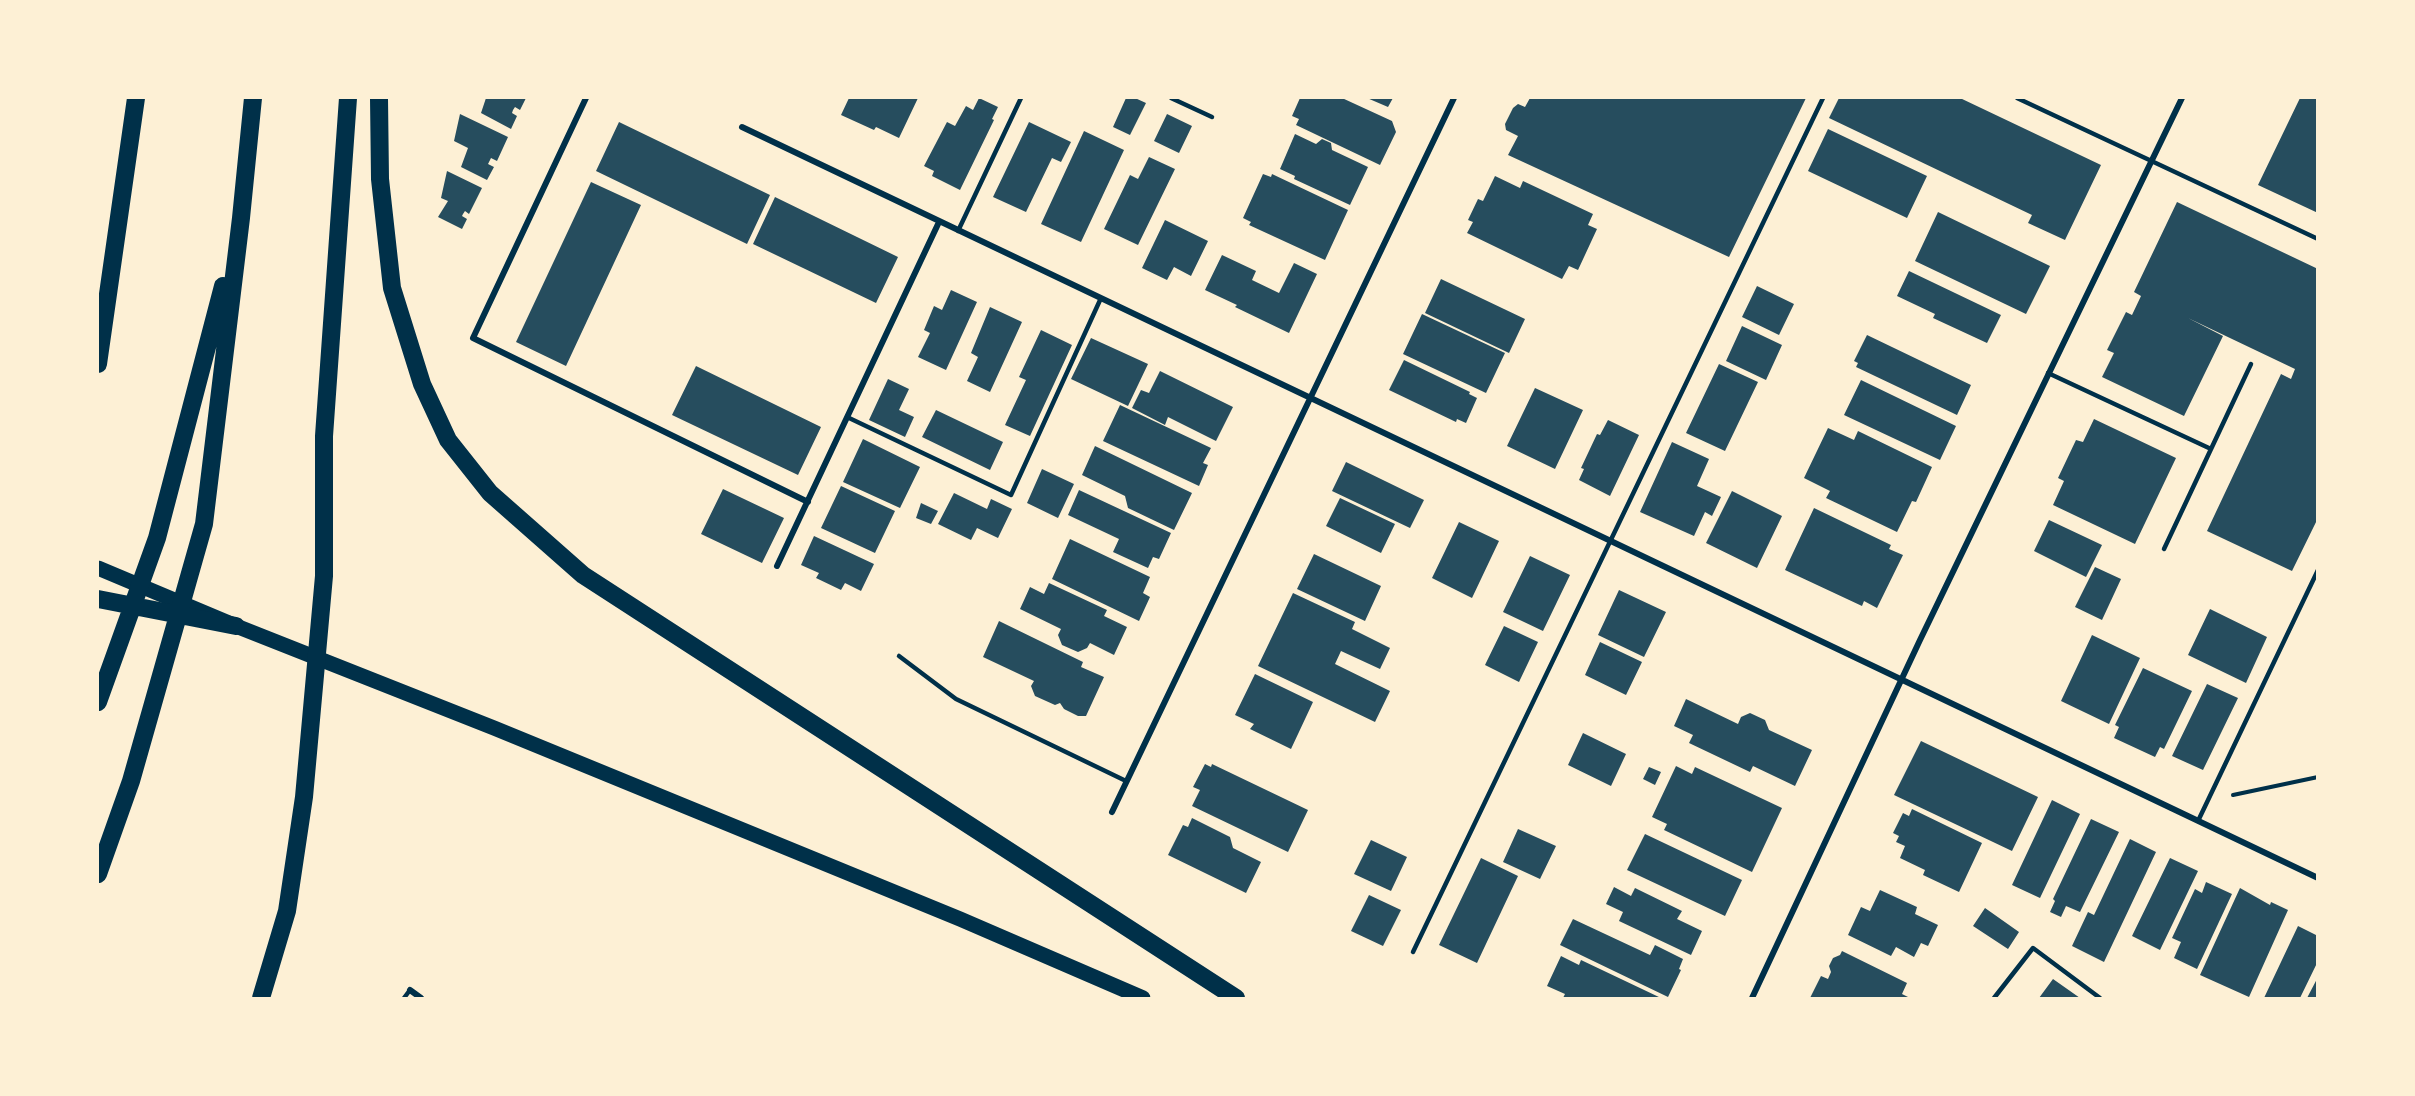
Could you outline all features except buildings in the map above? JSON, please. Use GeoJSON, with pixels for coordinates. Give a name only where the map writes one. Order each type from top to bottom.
{"type":"FeatureCollection","features":[{"type":"Feature","properties":{"kind":"highway"},"geometry":{"type":"LineString","coordinates":[[98,364],[136,98]]}},
{"type":"Feature","properties":{"kind":"highway"},"geometry":{"type":"LineString","coordinates":[[98,874],[131,781],[204,524],[253,98]]}},
{"type":"Feature","properties":{"kind":"highway"},"geometry":{"type":"LineString","coordinates":[[261,999],[287,911],[304,797],[324,576],[324,435],[348,98]]}},
{"type":"Feature","properties":{"kind":"highway"},"geometry":{"type":"LineString","coordinates":[[379,98],[380,179],[392,288],[422,384],[448,440],[490,493],[583,575],[1236,999]]}},
{"type":"Feature","properties":{"kind":"highway"},"geometry":{"type":"LineString","coordinates":[[98,702],[157,538],[241,218]]}},
{"type":"Feature","properties":{"kind":"highway"},"geometry":{"type":"LineString","coordinates":[[98,598],[236,626]]}},
{"type":"Feature","properties":{"kind":"main road"},"geometry":{"type":"LineString","coordinates":[[98,568],[960,919],[1143,999]]}},
{"type":"Feature","properties":{"kind":"street"},"geometry":{"type":"LineString","coordinates":[[586,98],[473,338],[808,502]]}},
{"type":"Feature","properties":{"kind":"street"},"geometry":{"type":"LineString","coordinates":[[1112,812],[1454,98]]}},
{"type":"Feature","properties":{"kind":"street"},"geometry":{"type":"LineString","coordinates":[[1752,999],[1901,680],[2182,98]]}},
{"type":"Feature","properties":{"kind":"street"},"geometry":{"type":"LineString","coordinates":[[742,128],[2318,878]]}},
{"type":"Feature","properties":{"kind":"street"},"geometry":{"type":"LineString","coordinates":[[777,566],[939,222]]}},
{"type":"Feature","properties":{"kind":"street"},"geometry":{"type":"LineString","coordinates":[[410,990],[421,999]]}},
{"type":"Feature","properties":{"kind":"lane"},"geometry":{"type":"LineString","coordinates":[[958,231],[1022,98]]}},
{"type":"Feature","properties":{"kind":"lane"},"geometry":{"type":"LineString","coordinates":[[1171,98],[1212,117]]}},
{"type":"Feature","properties":{"kind":"lane"},"geometry":{"type":"LineString","coordinates":[[1413,952],[1823,98]]}},
{"type":"Feature","properties":{"kind":"lane"},"geometry":{"type":"LineString","coordinates":[[2017,98],[2318,239]]}},
{"type":"Feature","properties":{"kind":"lane"},"geometry":{"type":"LineString","coordinates":[[847,417],[1011,495],[1101,298]]}},
{"type":"Feature","properties":{"kind":"lane"},"geometry":{"type":"LineString","coordinates":[[2164,549],[2251,364]]}},
{"type":"Feature","properties":{"kind":"lane"},"geometry":{"type":"LineString","coordinates":[[2048,373],[2211,449]]}},
{"type":"Feature","properties":{"kind":"lane"},"geometry":{"type":"LineString","coordinates":[[2198,821],[2318,570]]}},
{"type":"Feature","properties":{"kind":"lane"},"geometry":{"type":"LineString","coordinates":[[899,656],[956,699],[1126,781]]}},
{"type":"Feature","properties":{"kind":"lane"},"geometry":{"type":"LineString","coordinates":[[1994,999],[2033,948],[2100,999]]}},
{"type":"Feature","properties":{"kind":"lane"},"geometry":{"type":"LineString","coordinates":[[404,999],[410,990]]}},
{"type":"Feature","properties":{"kind":"path"},"geometry":{"type":"LineString","coordinates":[[2230,796],[2318,777]]}}]}
